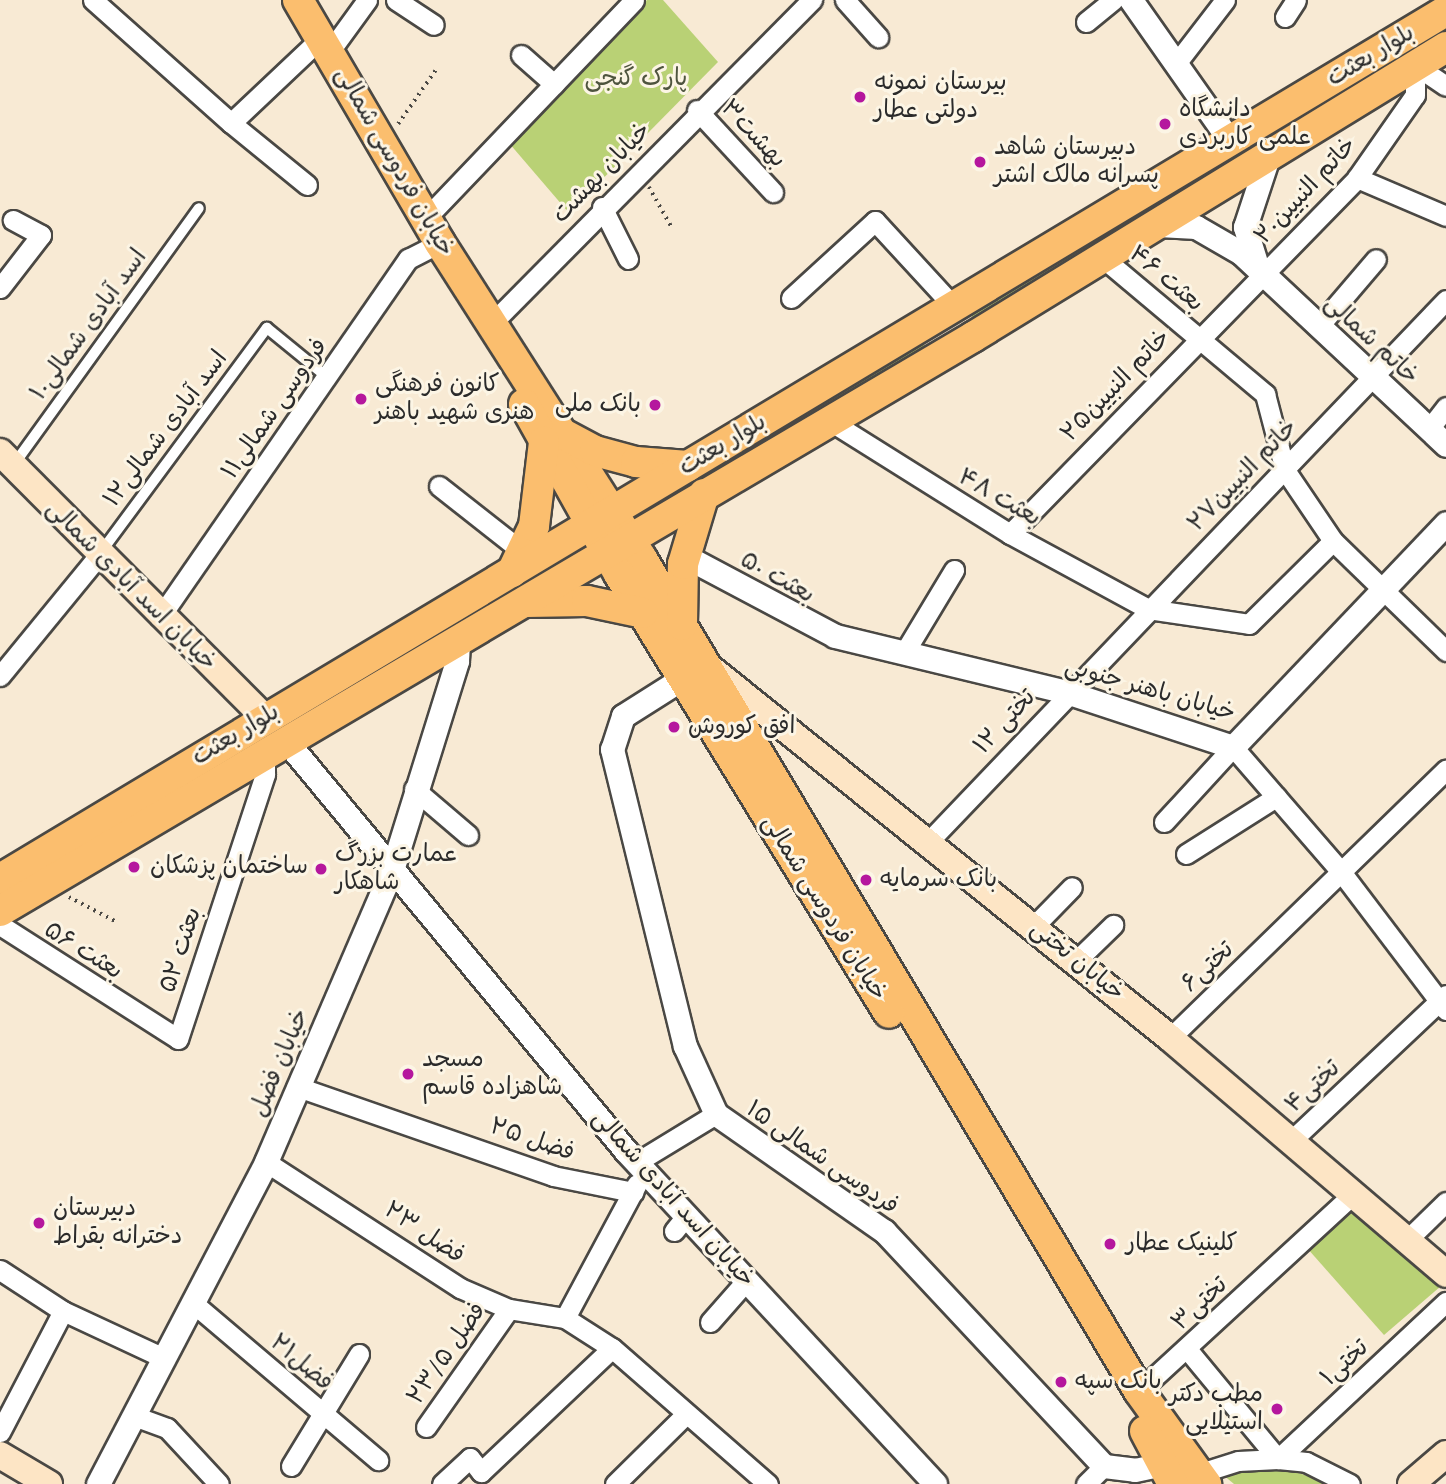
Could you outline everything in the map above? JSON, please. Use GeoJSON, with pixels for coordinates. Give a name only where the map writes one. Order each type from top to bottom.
{"type":"FeatureCollection","features":[{"type":"Feature","properties":{"kind":"main road","name":"خیابان فردوسی شمالی"},"geometry":{"type":"LineString","coordinates":[[298,0],[490,325],[493,347],[555,438],[601,515],[617,545],[643,613],[692,669],[1139,1391],[1180,1479]]}},
{"type":"Feature","properties":{"kind":"main road","name":"بلوار بعثت"},"geometry":{"type":"LineString","coordinates":[[0,911],[49,868],[265,718],[452,609],[517,564],[688,466],[1446,10]]}},
{"type":"Feature","properties":{"kind":"main road","name":"بلوار بعثت"},"geometry":{"type":"LineString","coordinates":[[0,879],[49,868],[276,749],[973,337],[1446,47]]}},
{"type":"Feature","properties":{"kind":"main road"},"geometry":{"type":"LineString","coordinates":[[954,307],[973,337]]}},
{"type":"Feature","properties":{"kind":"main road"},"geometry":{"type":"LineString","coordinates":[[517,564],[555,438],[594,452],[688,466]]}},
{"type":"Feature","properties":{"kind":"main road","name":"خیابان اسد آبادی شمالی"},"geometry":{"type":"LineString","coordinates":[[4,466],[265,718]]}},
{"type":"Feature","properties":{"kind":"main road"},"geometry":{"type":"LineString","coordinates":[[682,629],[683,565],[704,494]]}},
{"type":"Feature","properties":{"kind":"main road","name":"خیابان فردوسی شمالی"},"geometry":{"type":"LineString","coordinates":[[617,545],[682,629],[692,669],[1180,1479]]}},
{"type":"Feature","properties":{"kind":"main road"},"geometry":{"type":"LineString","coordinates":[[526,602],[587,601],[643,613]]}},
{"type":"Feature","properties":{"kind":"main road"},"geometry":{"type":"LineString","coordinates":[[452,609],[463,638]]}},
{"type":"Feature","properties":{"kind":"main road","name":"خیابان تختی"},"geometry":{"type":"LineString","coordinates":[[692,669],[930,840],[1293,1139],[1406,1241],[1446,1273]]}},
{"type":"Feature","properties":{"kind":"main road"},"geometry":{"type":"LineString","coordinates":[[1411,1484],[1446,1454]]}},
{"type":"Feature","properties":{"kind":"main road"},"geometry":{"type":"LineString","coordinates":[[0,1455],[49,1484]]}},
{"type":"Feature","properties":{"kind":"street"},"geometry":{"type":"LineString","coordinates":[[93,0],[231,123],[307,185]]}},
{"type":"Feature","properties":{"kind":"street"},"geometry":{"type":"LineString","coordinates":[[231,123],[326,45],[367,0]]}},
{"type":"Feature","properties":{"kind":"street"},"geometry":{"type":"LineString","coordinates":[[396,0],[434,25]]}},
{"type":"Feature","properties":{"kind":"street","name":"فردوسی شمالی۱۱"},"geometry":{"type":"LineString","coordinates":[[160,617],[408,259],[554,84],[634,0]]}},
{"type":"Feature","properties":{"kind":"street","name":"خیابان بهشت"},"geometry":{"type":"LineString","coordinates":[[490,325],[697,110],[813,0]]}},
{"type":"Feature","properties":{"kind":"street"},"geometry":{"type":"LineString","coordinates":[[845,0],[878,37]]}},
{"type":"Feature","properties":{"kind":"street"},"geometry":{"type":"LineString","coordinates":[[1086,22],[1113,0]]}},
{"type":"Feature","properties":{"kind":"street"},"geometry":{"type":"LineString","coordinates":[[1131,0],[1178,61],[1230,141]]}},
{"type":"Feature","properties":{"kind":"street"},"geometry":{"type":"LineString","coordinates":[[1178,61],[1225,0]]}},
{"type":"Feature","properties":{"kind":"street"},"geometry":{"type":"LineString","coordinates":[[1285,17],[1296,0]]}},
{"type":"Feature","properties":{"kind":"street"},"geometry":{"type":"LineString","coordinates":[[521,55],[554,84]]}},
{"type":"Feature","properties":{"kind":"street"},"geometry":{"type":"LineString","coordinates":[[1415,65],[1446,86]]}},
{"type":"Feature","properties":{"kind":"street","name":"خاتم النبیین۲۰"},"geometry":{"type":"LineString","coordinates":[[1261,275],[1357,178],[1415,95],[1415,65]]}},
{"type":"Feature","properties":{"kind":"street","name":"بهشت۳"},"geometry":{"type":"LineString","coordinates":[[697,110],[773,192]]}},
{"type":"Feature","properties":{"kind":"street"},"geometry":{"type":"LineString","coordinates":[[1261,275],[1245,227],[1269,154]]}},
{"type":"Feature","properties":{"kind":"street"},"geometry":{"type":"LineString","coordinates":[[1357,178],[1446,216]]}},
{"type":"Feature","properties":{"kind":"street"},"geometry":{"type":"LineString","coordinates":[[603,207],[628,259]]}},
{"type":"Feature","properties":{"kind":"street"},"geometry":{"type":"LineString","coordinates":[[0,288],[41,235],[13,220]]}},
{"type":"Feature","properties":{"kind":"street"},"geometry":{"type":"LineString","coordinates":[[791,298],[875,222],[954,307]]}},
{"type":"Feature","properties":{"kind":"street","name":"خاتم شمالی"},"geometry":{"type":"LineString","coordinates":[[1158,225],[1210,232],[1261,275],[1438,437]]}},
{"type":"Feature","properties":{"kind":"street","name":"بعثت ۴۶"},"geometry":{"type":"LineString","coordinates":[[1104,258],[1265,394],[1284,470]]}},
{"type":"Feature","properties":{"kind":"street"},"geometry":{"type":"LineString","coordinates":[[1318,327],[1376,259]]}},
{"type":"Feature","properties":{"kind":"street","name":"خاتم النبیین۲۵"},"geometry":{"type":"LineString","coordinates":[[1010,534],[1261,275]]}},
{"type":"Feature","properties":{"kind":"street","name":"خاتم النبیین۲۷"},"geometry":{"type":"LineString","coordinates":[[1148,609],[1446,300]]}},
{"type":"Feature","properties":{"kind":"street"},"geometry":{"type":"LineString","coordinates":[[1438,437],[1446,407]]}},
{"type":"Feature","properties":{"kind":"street","name":"بعثت ۴۸"},"geometry":{"type":"LineString","coordinates":[[830,421],[1010,534],[1148,609]]}},
{"type":"Feature","properties":{"kind":"street"},"geometry":{"type":"LineString","coordinates":[[1284,470],[1333,541],[1446,651]]}},
{"type":"Feature","properties":{"kind":"street"},"geometry":{"type":"LineString","coordinates":[[439,486],[517,564]]}},
{"type":"Feature","properties":{"kind":"street","name":"خیابان باهنر جنوبی"},"geometry":{"type":"LineString","coordinates":[[835,636],[1066,692],[1233,747],[1446,523]]}},
{"type":"Feature","properties":{"kind":"street"},"geometry":{"type":"LineString","coordinates":[[1148,609],[1249,624],[1333,541]]}},
{"type":"Feature","properties":{"kind":"street"},"geometry":{"type":"LineString","coordinates":[[0,676],[99,555]]}},
{"type":"Feature","properties":{"kind":"street","name":"بعثت ۵۰"},"geometry":{"type":"LineString","coordinates":[[696,562],[835,636]]}},
{"type":"Feature","properties":{"kind":"street"},"geometry":{"type":"LineString","coordinates":[[904,653],[954,570]]}},
{"type":"Feature","properties":{"kind":"street","name":"تختی ۱۲"},"geometry":{"type":"LineString","coordinates":[[930,840],[1066,692],[1148,609]]}},
{"type":"Feature","properties":{"kind":"street","name":"خیابان فضل"},"geometry":{"type":"LineString","coordinates":[[98,1484],[266,1162],[392,870],[414,789],[463,638]]}},
{"type":"Feature","properties":{"kind":"street","name":"فردوسی شمالی ۱۵"},"geometry":{"type":"LineString","coordinates":[[692,669],[623,716],[612,749],[685,1046],[716,1114],[884,1231],[1104,1466]]}},
{"type":"Feature","properties":{"kind":"street"},"geometry":{"type":"LineString","coordinates":[[1164,821],[1233,747],[1342,873],[1444,1003]]}},
{"type":"Feature","properties":{"kind":"street","name":"خیابان اسد آبادی شمالی"},"geometry":{"type":"LineString","coordinates":[[276,749],[392,870],[641,1166],[680,1223],[747,1281],[931,1483]]}},
{"type":"Feature","properties":{"kind":"street","name":"بعثت ۵۲"},"geometry":{"type":"LineString","coordinates":[[178,1039],[265,774],[276,749]]}},
{"type":"Feature","properties":{"kind":"street","name":"تختی۶"},"geometry":{"type":"LineString","coordinates":[[1170,1038],[1446,769]]}},
{"type":"Feature","properties":{"kind":"street"},"geometry":{"type":"LineString","coordinates":[[414,789],[468,835]]}},
{"type":"Feature","properties":{"kind":"street"},"geometry":{"type":"LineString","coordinates":[[1185,854],[1276,797]]}},
{"type":"Feature","properties":{"kind":"street"},"geometry":{"type":"LineString","coordinates":[[1034,926],[1072,887]]}},
{"type":"Feature","properties":{"kind":"street","name":"بعثت ۵۶"},"geometry":{"type":"LineString","coordinates":[[0,925],[178,1039]]}},
{"type":"Feature","properties":{"kind":"street"},"geometry":{"type":"LineString","coordinates":[[1076,961],[1113,925]]}},
{"type":"Feature","properties":{"kind":"street","name":"تختی۴"},"geometry":{"type":"LineString","coordinates":[[1293,1139],[1444,1003]]}},
{"type":"Feature","properties":{"kind":"street","name":"فضل ۲۵"},"geometry":{"type":"LineString","coordinates":[[298,1087],[552,1176],[633,1192]]}},
{"type":"Feature","properties":{"kind":"street"},"geometry":{"type":"LineString","coordinates":[[716,1114],[641,1166],[633,1192],[565,1318],[612,1349],[685,1415],[768,1484]]}},
{"type":"Feature","properties":{"kind":"street","name":"فضل ۲۳"},"geometry":{"type":"LineString","coordinates":[[266,1162],[460,1288],[509,1310],[565,1318]]}},
{"type":"Feature","properties":{"kind":"street","name":"تختی۳"},"geometry":{"type":"LineString","coordinates":[[1139,1391],[1353,1194]]}},
{"type":"Feature","properties":{"kind":"street"},"geometry":{"type":"LineString","coordinates":[[1406,1241],[1446,1202]]}},
{"type":"Feature","properties":{"kind":"street"},"geometry":{"type":"LineString","coordinates":[[0,1270],[63,1311],[164,1357]]}},
{"type":"Feature","properties":{"kind":"street"},"geometry":{"type":"LineString","coordinates":[[710,1322],[747,1281]]}},
{"type":"Feature","properties":{"kind":"street","name":"فضل۲۱"},"geometry":{"type":"LineString","coordinates":[[193,1303],[378,1460]]}},
{"type":"Feature","properties":{"kind":"street","name":"تختی۱"},"geometry":{"type":"LineString","coordinates":[[1278,1459],[1446,1303]]}},
{"type":"Feature","properties":{"kind":"street","name":"فضل ۲۳/۵"},"geometry":{"type":"LineString","coordinates":[[426,1427],[509,1310]]}},
{"type":"Feature","properties":{"kind":"street"},"geometry":{"type":"LineString","coordinates":[[0,1432],[63,1311]]}},
{"type":"Feature","properties":{"kind":"street"},"geometry":{"type":"LineString","coordinates":[[442,1484],[470,1458],[481,1472],[612,1349]]}},
{"type":"Feature","properties":{"kind":"street"},"geometry":{"type":"LineString","coordinates":[[1187,1349],[1278,1459]]}},
{"type":"Feature","properties":{"kind":"street"},"geometry":{"type":"LineString","coordinates":[[291,1466],[359,1354]]}},
{"type":"Feature","properties":{"kind":"street"},"geometry":{"type":"LineString","coordinates":[[615,1484],[685,1415]]}},
{"type":"Feature","properties":{"kind":"street"},"geometry":{"type":"LineString","coordinates":[[134,1416],[167,1429],[219,1484]]}},
{"type":"Feature","properties":{"kind":"street"},"geometry":{"type":"LineString","coordinates":[[1086,1484],[1104,1466],[1180,1479],[1238,1461],[1278,1459],[1306,1462],[1350,1484]]}},
{"type":"Feature","properties":{"kind":"lane","name":"اسد آبادی شمالی۱۰"},"geometry":{"type":"LineString","coordinates":[[4,466],[200,208]]}},
{"type":"Feature","properties":{"kind":"lane","name":"اسد آبادی شمالی۱۲"},"geometry":{"type":"LineString","coordinates":[[99,555],[267,328],[328,377]]}},
{"type":"Feature","properties":{"kind":"path"},"geometry":{"type":"LineString","coordinates":[[381,141],[437,68]]}},
{"type":"Feature","properties":{"kind":"path"},"geometry":{"type":"LineString","coordinates":[[640,170],[671,226]]}},
{"type":"Feature","properties":{"kind":"path"},"geometry":{"type":"LineString","coordinates":[[49,868],[70,897],[117,922]]}},
{"type":"Feature","properties":{"kind":"green space","name":"پارک گنجی"},"geometry":{"type":"Polygon","coordinates":[[[647,0],[663,0],[718,62],[569,213],[509,143],[647,0]]]}},
{"type":"Feature","properties":{"kind":"green space"},"geometry":{"type":"Polygon","coordinates":[[[1446,24],[1446,34],[972,320],[972,314],[1446,24]]]}},
{"type":"Feature","properties":{"kind":"green space"},"geometry":{"type":"Polygon","coordinates":[[[922,341],[925,346],[641,519],[635,511],[922,341]]]}},
{"type":"Feature","properties":{"kind":"green space"},"geometry":{"type":"Polygon","coordinates":[[[1350,1210],[1441,1286],[1384,1335],[1307,1248],[1350,1210]]]}},
{"type":"Feature","properties":{"kind":"green space"},"geometry":{"type":"Polygon","coordinates":[[[1278,1466],[1331,1484],[1234,1484],[1222,1474],[1278,1466]]]}},
{"type":"Feature","properties":{"kind":"place","name":"بیرستان نمونه دولتی عطار"},"geometry":{"type":"Point","coordinates":[860,97]}},
{"type":"Feature","properties":{"kind":"place","name":"دانشگاه علمی کاربردی"},"geometry":{"type":"Point","coordinates":[1165,124]}},
{"type":"Feature","properties":{"kind":"place","name":"دبیرستان شاهد پسرانه مالک اشتر"},"geometry":{"type":"Point","coordinates":[980,162]}},
{"type":"Feature","properties":{"kind":"place","name":"کانون فرهنگی هنری شهید باهنر"},"geometry":{"type":"Point","coordinates":[361,399]}},
{"type":"Feature","properties":{"kind":"place","name":"بانک ملی"},"geometry":{"type":"Point","coordinates":[655,405]}},
{"type":"Feature","properties":{"kind":"place","name":"افق کوروش"},"geometry":{"type":"Point","coordinates":[674,727]}},
{"type":"Feature","properties":{"kind":"place","name":"ساختمان پزشکان"},"geometry":{"type":"Point","coordinates":[134,867]}},
{"type":"Feature","properties":{"kind":"place","name":"عمارت بزرگ شاهکار"},"geometry":{"type":"Point","coordinates":[321,869]}},
{"type":"Feature","properties":{"kind":"place","name":"بانک سرمایه"},"geometry":{"type":"Point","coordinates":[866,880]}},
{"type":"Feature","properties":{"kind":"place","name":"مسجد شاهزاده قاسم"},"geometry":{"type":"Point","coordinates":[408,1074]}},
{"type":"Feature","properties":{"kind":"place","name":"دبیرستان دخترانه بقراط"},"geometry":{"type":"Point","coordinates":[39,1223]}},
{"type":"Feature","properties":{"kind":"place","name":"کلینیک عطار"},"geometry":{"type":"Point","coordinates":[1110,1244]}},
{"type":"Feature","properties":{"kind":"place","name":"بانک سپه"},"geometry":{"type":"Point","coordinates":[1061,1382]}},
{"type":"Feature","properties":{"kind":"place","name":"مطب دکتر استیلایی"},"geometry":{"type":"Point","coordinates":[1277,1409]}}]}
